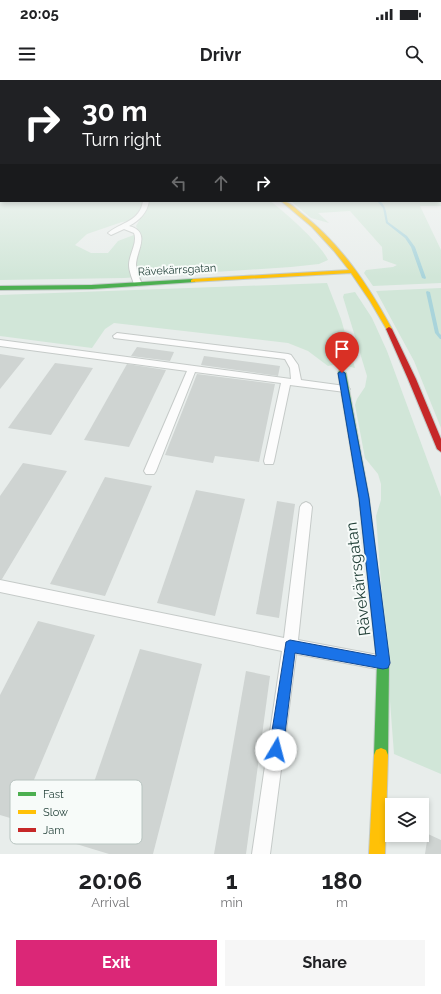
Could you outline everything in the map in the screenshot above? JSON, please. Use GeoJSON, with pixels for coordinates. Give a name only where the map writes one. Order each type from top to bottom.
{"type":"FeatureCollection","features":[{"type":"Feature","properties":{"kind":"street"},"geometry":{"type":"LineString","coordinates":[[288,205],[305,218],[330,242],[354,271],[382,314],[400,349],[441,449]]}},
{"type":"Feature","properties":{"kind":"street","name":"Rävekärrsgatan"},"geometry":{"type":"LineString","coordinates":[[0,288],[92,287],[354,271]]}},
{"type":"Feature","properties":{"kind":"street","name":"Rävekärrsgatan"},"geometry":{"type":"LineString","coordinates":[[342,373],[364,498],[383,663],[377,854]]}},
{"type":"Feature","properties":{"kind":"lane"},"geometry":{"type":"LineString","coordinates":[[111,233],[124,227],[142,215],[146,205]]}},
{"type":"Feature","properties":{"kind":"lane"},"geometry":{"type":"LineString","coordinates":[[124,227],[134,230],[138,235],[139,240],[132,263],[138,284]]}},
{"type":"Feature","properties":{"kind":"lane"},"geometry":{"type":"LineString","coordinates":[[117,336],[288,357],[296,372],[291,381],[269,461]]}},
{"type":"Feature","properties":{"kind":"lane"},"geometry":{"type":"LineString","coordinates":[[0,343],[345,389]]}},
{"type":"Feature","properties":{"kind":"lane"},"geometry":{"type":"LineString","coordinates":[[150,471],[192,369]]}},
{"type":"Feature","properties":{"kind":"lane"},"geometry":{"type":"LineString","coordinates":[[261,854],[290,646],[306,507]]}},
{"type":"Feature","properties":{"kind":"lane"},"geometry":{"type":"LineString","coordinates":[[0,586],[290,646],[383,663]]}},
{"type":"Feature","properties":{"kind":"green space"},"geometry":{"type":"Polygon","coordinates":[[[0,205],[275,205],[293,220],[318,245],[328,260],[319,264],[291,267],[124,278],[0,280],[0,205]],[[140,219],[122,222],[87,234],[75,245],[91,253],[108,253],[118,241],[139,233],[136,226],[140,219]]]}},
{"type":"Feature","properties":{"kind":"green space"},"geometry":{"type":"Polygon","coordinates":[[[296,205],[441,205],[420,206],[441,250],[441,283],[373,286],[364,273],[366,270],[393,267],[397,265],[383,260],[382,247],[350,211],[318,213],[329,223],[311,218],[296,205]]]}},
{"type":"Feature","properties":{"kind":"green space"},"geometry":{"type":"Polygon","coordinates":[[[327,283],[341,319],[355,368],[338,364],[328,366],[308,351],[288,343],[114,323],[105,329],[92,348],[0,336],[0,295],[327,283]]]}},
{"type":"Feature","properties":{"kind":"green space"},"geometry":{"type":"Polygon","coordinates":[[[441,288],[441,428],[414,361],[376,291],[441,288]]]}},
{"type":"Feature","properties":{"kind":"green space"},"geometry":{"type":"Polygon","coordinates":[[[355,292],[372,318],[387,351],[441,497],[441,774],[394,754],[376,516],[381,500],[381,484],[378,474],[365,458],[355,405],[365,387],[367,376],[343,297],[344,294],[355,292]]]}},
{"type":"Feature","properties":{"kind":"building"},"geometry":{"type":"Polygon","coordinates":[[[137,347],[174,352],[170,361],[131,356],[137,347]]]}},
{"type":"Feature","properties":{"kind":"building"},"geometry":{"type":"Polygon","coordinates":[[[0,354],[25,358],[0,389],[0,354]]]}},
{"type":"Feature","properties":{"kind":"building"},"geometry":{"type":"Polygon","coordinates":[[[204,356],[280,366],[278,376],[201,365],[204,356]]]}},
{"type":"Feature","properties":{"kind":"building"},"geometry":{"type":"Polygon","coordinates":[[[55,363],[93,368],[51,435],[8,428],[55,363]]]}},
{"type":"Feature","properties":{"kind":"building"},"geometry":{"type":"Polygon","coordinates":[[[127,364],[166,370],[129,447],[84,440],[127,364]]]}},
{"type":"Feature","properties":{"kind":"building"},"geometry":{"type":"Polygon","coordinates":[[[197,374],[275,384],[259,462],[215,456],[213,463],[165,455],[197,374]]]}},
{"type":"Feature","properties":{"kind":"building"},"geometry":{"type":"Polygon","coordinates":[[[23,463],[67,471],[2,579],[0,579],[0,496],[23,463]]]}},
{"type":"Feature","properties":{"kind":"building"},"geometry":{"type":"Polygon","coordinates":[[[105,477],[152,486],[105,596],[50,584],[105,477]]]}},
{"type":"Feature","properties":{"kind":"building"},"geometry":{"type":"Polygon","coordinates":[[[196,490],[245,499],[215,616],[157,603],[196,490]]]}},
{"type":"Feature","properties":{"kind":"building"},"geometry":{"type":"Polygon","coordinates":[[[277,501],[295,504],[279,618],[256,614],[277,501]]]}},
{"type":"Feature","properties":{"kind":"building"},"geometry":{"type":"Polygon","coordinates":[[[38,621],[95,635],[34,780],[10,780],[10,818],[0,815],[0,695],[38,621]]]}},
{"type":"Feature","properties":{"kind":"building"},"geometry":{"type":"Polygon","coordinates":[[[140,649],[202,664],[153,854],[109,854],[76,844],[142,844],[142,780],[95,780],[140,649]]]}},
{"type":"Feature","properties":{"kind":"building"},"geometry":{"type":"Polygon","coordinates":[[[246,671],[270,676],[246,854],[214,854],[246,671]]]}},
{"type":"Feature","properties":{"kind":"building"},"geometry":{"type":"Polygon","coordinates":[[[429,834],[441,840],[441,854],[425,854],[427,842],[429,842],[429,834]]]}},
{"type":"Feature","properties":{"kind":"waterway"},"geometry":{"type":"LineString","coordinates":[[382,205],[387,222],[406,237],[413,247],[424,278]]}},
{"type":"Feature","properties":{"kind":"waterway"},"geometry":{"type":"LineString","coordinates":[[428,292],[437,333],[441,338]]}},
{"type":"Feature","properties":{"kind":"traffic: fast"},"geometry":{"type":"LineString","coordinates":[[0,288],[92,287],[193,281]]}},
{"type":"Feature","properties":{"kind":"traffic: fast"},"geometry":{"type":"LineString","coordinates":[[342,373],[364,498],[383,663],[381,755]]}},
{"type":"Feature","properties":{"kind":"traffic: slow"},"geometry":{"type":"LineString","coordinates":[[288,205],[314,226],[336,249],[356,274],[389,329]]}},
{"type":"Feature","properties":{"kind":"traffic: slow"},"geometry":{"type":"LineString","coordinates":[[193,281],[354,271]]}},
{"type":"Feature","properties":{"kind":"traffic: slow"},"geometry":{"type":"LineString","coordinates":[[377,854],[381,755]]}},
{"type":"Feature","properties":{"kind":"traffic: jam"},"geometry":{"type":"LineString","coordinates":[[389,329],[412,379],[441,449]]}},
{"type":"Feature","properties":{"kind":"route"},"geometry":{"type":"LineString","coordinates":[[276,750],[290,646],[383,663],[364,498],[342,373]]}}]}
